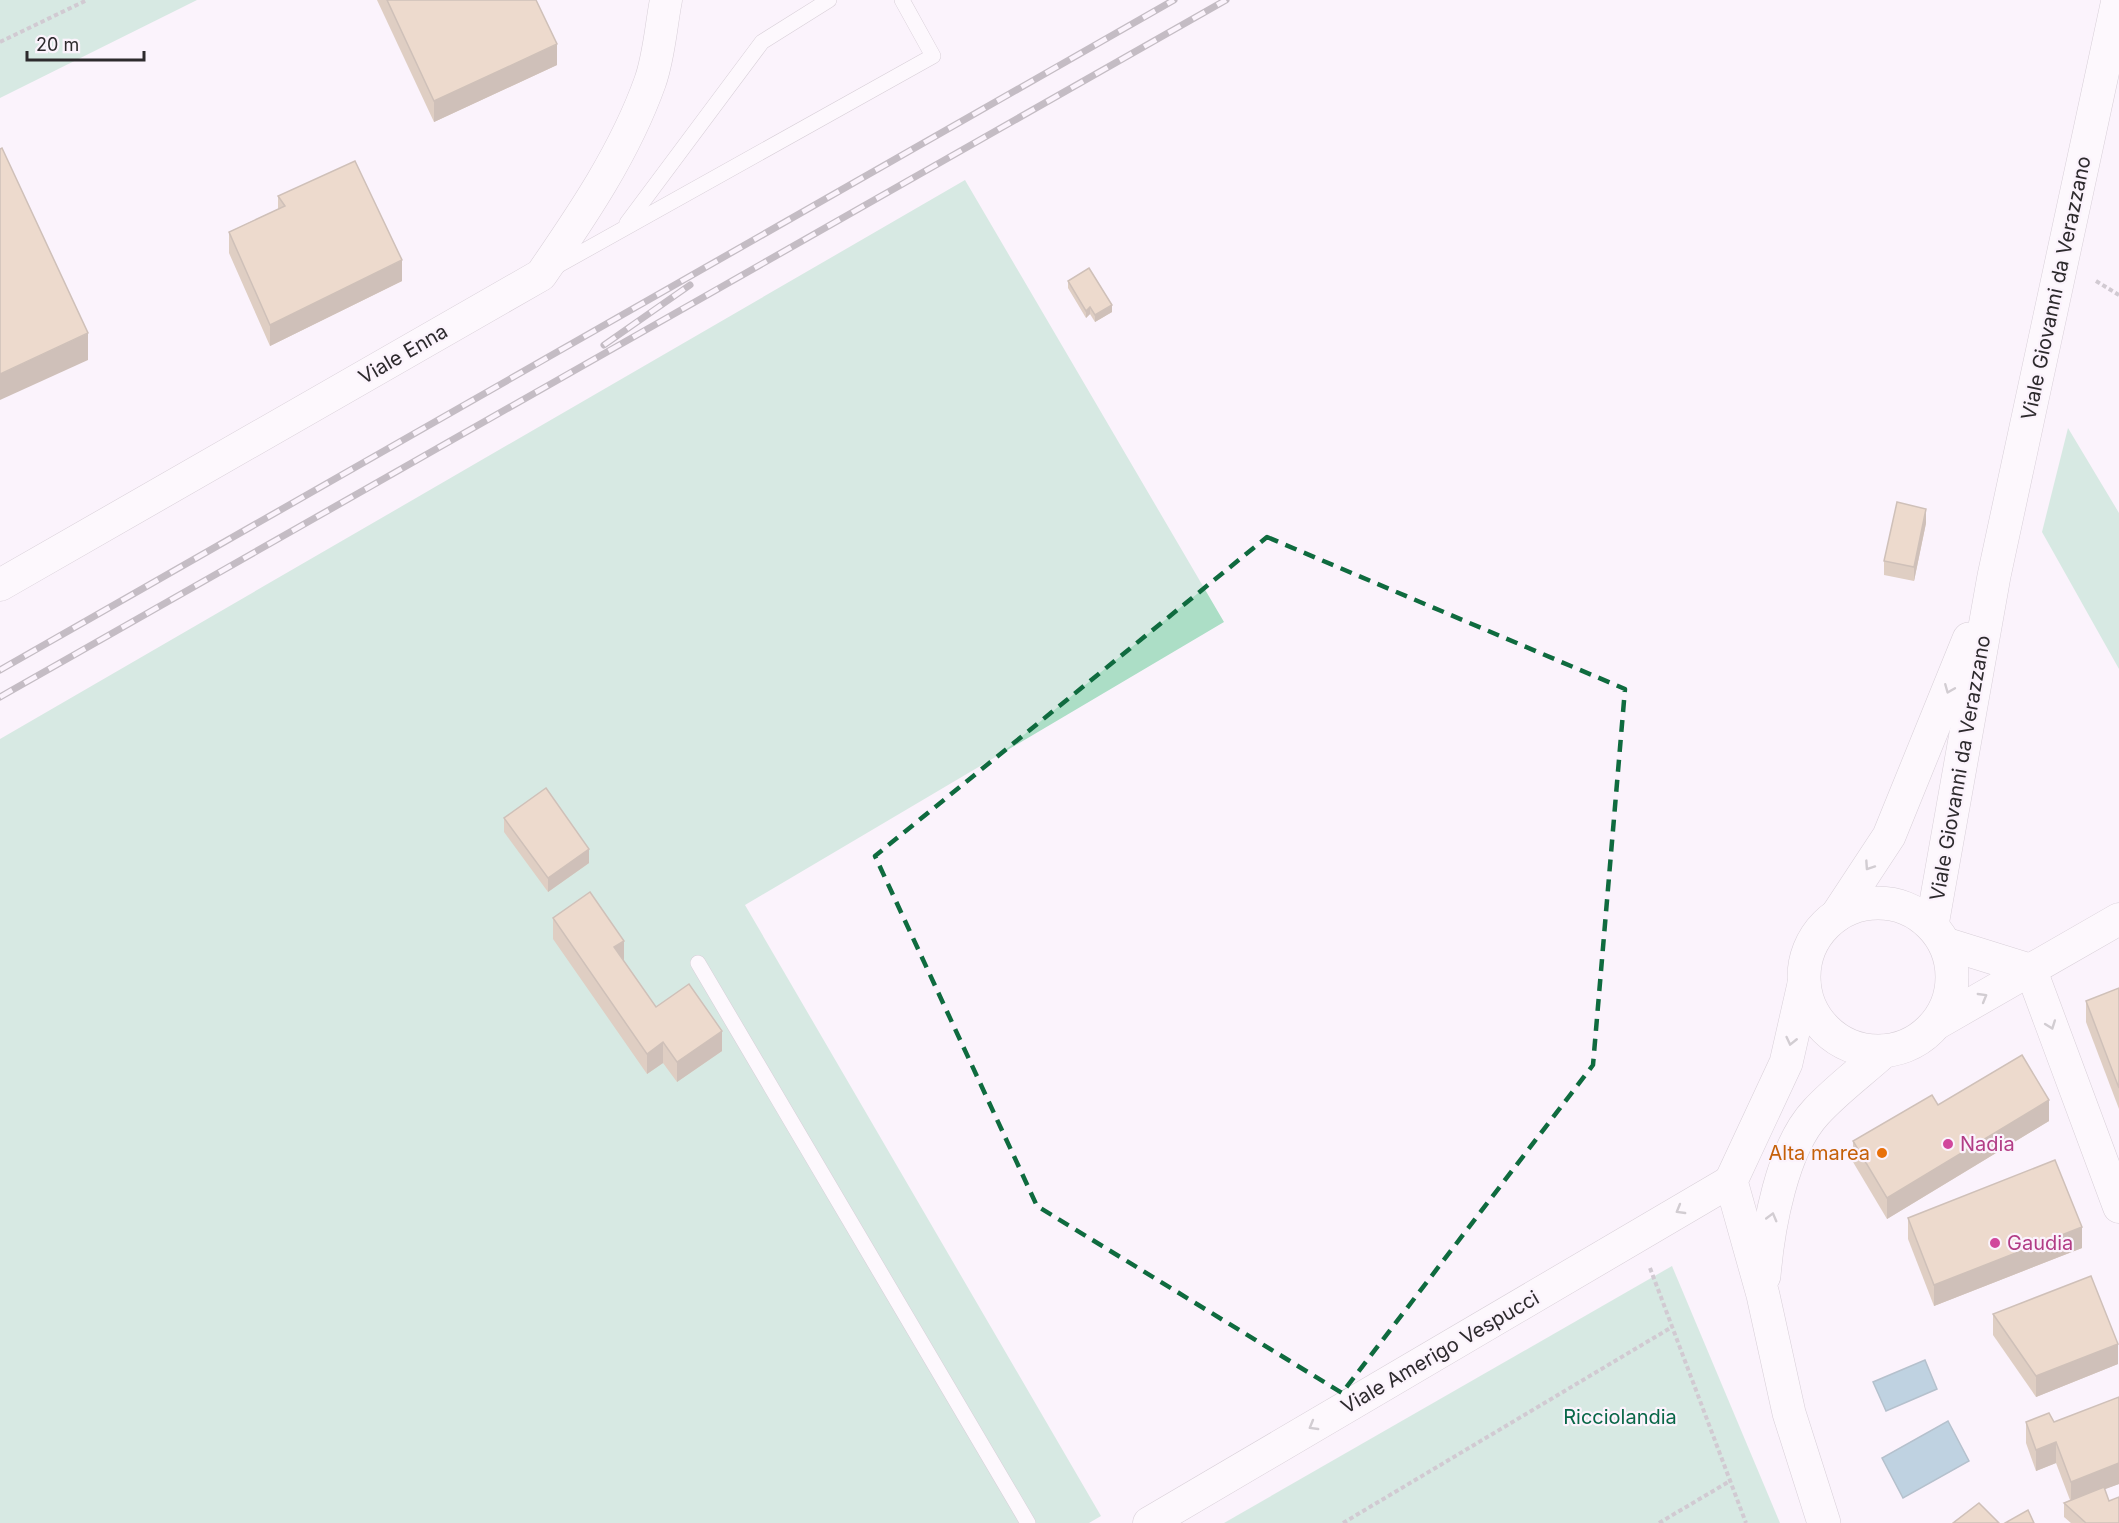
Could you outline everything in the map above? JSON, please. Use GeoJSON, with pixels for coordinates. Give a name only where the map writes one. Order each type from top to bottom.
{"type":"FeatureCollection","features":[{"type":"Feature","properties":{"kind":"street","name":"Viale Enna"},"geometry":{"type":"LineString","coordinates":[[0,585],[541,275],[590,204],[624,140],[651,80],[666,0]]}},
{"type":"Feature","properties":{"kind":"street","name":"Viale Giovanni da Verazzano"},"geometry":{"type":"LineString","coordinates":[[1938,934],[1994,576],[2118,0]]}},
{"type":"Feature","properties":{"kind":"street","name":"Viale Giovanni da Verazzano"},"geometry":{"type":"LineString","coordinates":[[1837,915],[1889,836],[1994,576]]}},
{"type":"Feature","properties":{"kind":"street"},"geometry":{"type":"LineString","coordinates":[[1824,1523],[1789,1413],[1763,1295],[1731,1181],[1786,1064],[1804,984],[1805,964],[1811,945],[1822,928],[1837,915],[1860,905],[1886,903],[1911,910],[1938,934],[2031,970],[2119,1207]]}},
{"type":"Feature","properties":{"kind":"street"},"geometry":{"type":"LineString","coordinates":[[1804,984],[1810,1007],[1822,1026],[1840,1041],[1861,1050],[1884,1051],[1904,1047],[1921,1038],[1936,1024],[2119,920]]}},
{"type":"Feature","properties":{"kind":"street"},"geometry":{"type":"LineString","coordinates":[[1936,1024],[1947,1005],[1952,984],[1951,963],[1938,934]]}},
{"type":"Feature","properties":{"kind":"street"},"geometry":{"type":"LineString","coordinates":[[1763,1295],[1767,1235],[1789,1157],[1814,1113],[1884,1051]]}},
{"type":"Feature","properties":{"kind":"street","name":"Viale Amerigo Vespucci"},"geometry":{"type":"LineString","coordinates":[[1149,1523],[1731,1181]]}},
{"type":"Feature","properties":{"kind":"lane"},"geometry":{"type":"LineString","coordinates":[[623,228],[762,42],[829,0]]}},
{"type":"Feature","properties":{"kind":"lane"},"geometry":{"type":"LineString","coordinates":[[541,275],[933,56],[902,0]]}},
{"type":"Feature","properties":{"kind":"lane"},"geometry":{"type":"LineString","coordinates":[[698,963],[1028,1523]]}},
{"type":"Feature","properties":{"kind":"path"},"geometry":{"type":"LineString","coordinates":[[0,42],[87,0]]}},
{"type":"Feature","properties":{"kind":"path"},"geometry":{"type":"LineString","coordinates":[[1637,1235],[1746,1523]]}},
{"type":"Feature","properties":{"kind":"path"},"geometry":{"type":"LineString","coordinates":[[1343,1523],[1672,1327]]}},
{"type":"Feature","properties":{"kind":"path"},"geometry":{"type":"LineString","coordinates":[[1659,1523],[1730,1481]]}},
{"type":"Feature","properties":{"kind":"highlighted area"},"geometry":{"type":"Polygon","coordinates":[[[1267,537],[1625,689],[1593,1065],[1342,1393],[1037,1206],[875,856],[1267,537]]]}},
{"type":"Feature","properties":{"kind":"green space"},"geometry":{"type":"Polygon","coordinates":[[[0,0],[197,0],[0,98],[0,0]]]}},
{"type":"Feature","properties":{"kind":"green space"},"geometry":{"type":"Polygon","coordinates":[[[965,180],[1224,622],[745,905],[1101,1516],[1089,1523],[0,1523],[0,739],[965,180]]]}},
{"type":"Feature","properties":{"kind":"green space"},"geometry":{"type":"Polygon","coordinates":[[[2068,428],[2119,513],[2119,669],[2042,532],[2068,428]]]}},
{"type":"Feature","properties":{"kind":"green space","name":"Ricciolandia"},"geometry":{"type":"Polygon","coordinates":[[[1672,1266],[1780,1523],[1224,1523],[1672,1266]]]}},
{"type":"Feature","properties":{"kind":"water"},"geometry":{"type":"Polygon","coordinates":[[[1925,1360],[1937,1389],[1886,1411],[1873,1382],[1925,1360]]]}},
{"type":"Feature","properties":{"kind":"water"},"geometry":{"type":"Polygon","coordinates":[[[1948,1421],[1969,1461],[1903,1498],[1882,1458],[1948,1421]]]}},
{"type":"Feature","properties":{"kind":"building"},"geometry":{"type":"Polygon","coordinates":[[[387,0],[536,0],[557,44],[434,101],[387,0]]]}},
{"type":"Feature","properties":{"kind":"building"},"geometry":{"type":"Polygon","coordinates":[[[2,148],[88,333],[0,374],[0,149],[2,148]]]}},
{"type":"Feature","properties":{"kind":"building"},"geometry":{"type":"Polygon","coordinates":[[[355,161],[402,260],[270,325],[229,232],[285,206],[278,196],[355,161]]]}},
{"type":"Feature","properties":{"kind":"building"},"geometry":{"type":"Polygon","coordinates":[[[1089,268],[1112,305],[1095,315],[1090,307],[1086,311],[1068,281],[1089,268]]]}},
{"type":"Feature","properties":{"kind":"building"},"geometry":{"type":"Polygon","coordinates":[[[1897,502],[1926,509],[1914,567],[1884,561],[1897,502]]]}},
{"type":"Feature","properties":{"kind":"building"},"geometry":{"type":"Polygon","coordinates":[[[546,788],[589,849],[548,878],[504,818],[546,788]]]}},
{"type":"Feature","properties":{"kind":"building"},"geometry":{"type":"Polygon","coordinates":[[[590,892],[624,941],[614,947],[656,1007],[689,984],[722,1031],[677,1062],[663,1042],[647,1054],[553,918],[590,892]]]}},
{"type":"Feature","properties":{"kind":"building"},"geometry":{"type":"Polygon","coordinates":[[[2119,988],[2119,1088],[2086,1001],[2119,988]]]}},
{"type":"Feature","properties":{"kind":"building","name":"Nadia"},"geometry":{"type":"Polygon","coordinates":[[[2022,1055],[2049,1100],[1887,1198],[1853,1141],[1932,1095],[1938,1105],[2022,1055]]]}},
{"type":"Feature","properties":{"kind":"building","name":"Gaudia"},"geometry":{"type":"Polygon","coordinates":[[[2055,1160],[2082,1227],[1934,1285],[1908,1218],[2055,1160]]]}},
{"type":"Feature","properties":{"kind":"building"},"geometry":{"type":"Polygon","coordinates":[[[2091,1276],[2118,1344],[2036,1376],[1993,1314],[2091,1276]]]}},
{"type":"Feature","properties":{"kind":"building"},"geometry":{"type":"Polygon","coordinates":[[[2119,1397],[2119,1463],[2071,1482],[2056,1442],[2036,1450],[2026,1422],[2049,1413],[2054,1422],[2119,1397]]]}},
{"type":"Feature","properties":{"kind":"building"},"geometry":{"type":"Polygon","coordinates":[[[2104,1487],[2109,1501],[2119,1497],[2119,1523],[2086,1523],[2064,1503],[2104,1487]]]}},
{"type":"Feature","properties":{"kind":"building"},"geometry":{"type":"Polygon","coordinates":[[[1979,1503],[1999,1523],[1953,1523],[1979,1503]]]}},
{"type":"Feature","properties":{"kind":"building"},"geometry":{"type":"Polygon","coordinates":[[[2028,1510],[2034,1523],[2005,1523],[2028,1510]]]}},
{"type":"Feature","properties":{"kind":"railway"},"geometry":{"type":"LineString","coordinates":[[0,670],[1174,0]]}},
{"type":"Feature","properties":{"kind":"railway"},"geometry":{"type":"LineString","coordinates":[[0,697],[1226,0]]}},
{"type":"Feature","properties":{"kind":"railway"},"geometry":{"type":"LineString","coordinates":[[604,345],[690,285]]}},
{"type":"Feature","properties":{"kind":"place","name":"Nadia"},"geometry":{"type":"Point","coordinates":[1948,1144]}},
{"type":"Feature","properties":{"kind":"place","name":"Alta marea"},"geometry":{"type":"Point","coordinates":[1882,1153]}},
{"type":"Feature","properties":{"kind":"place","name":"Gaudia"},"geometry":{"type":"Point","coordinates":[1995,1243]}}]}
